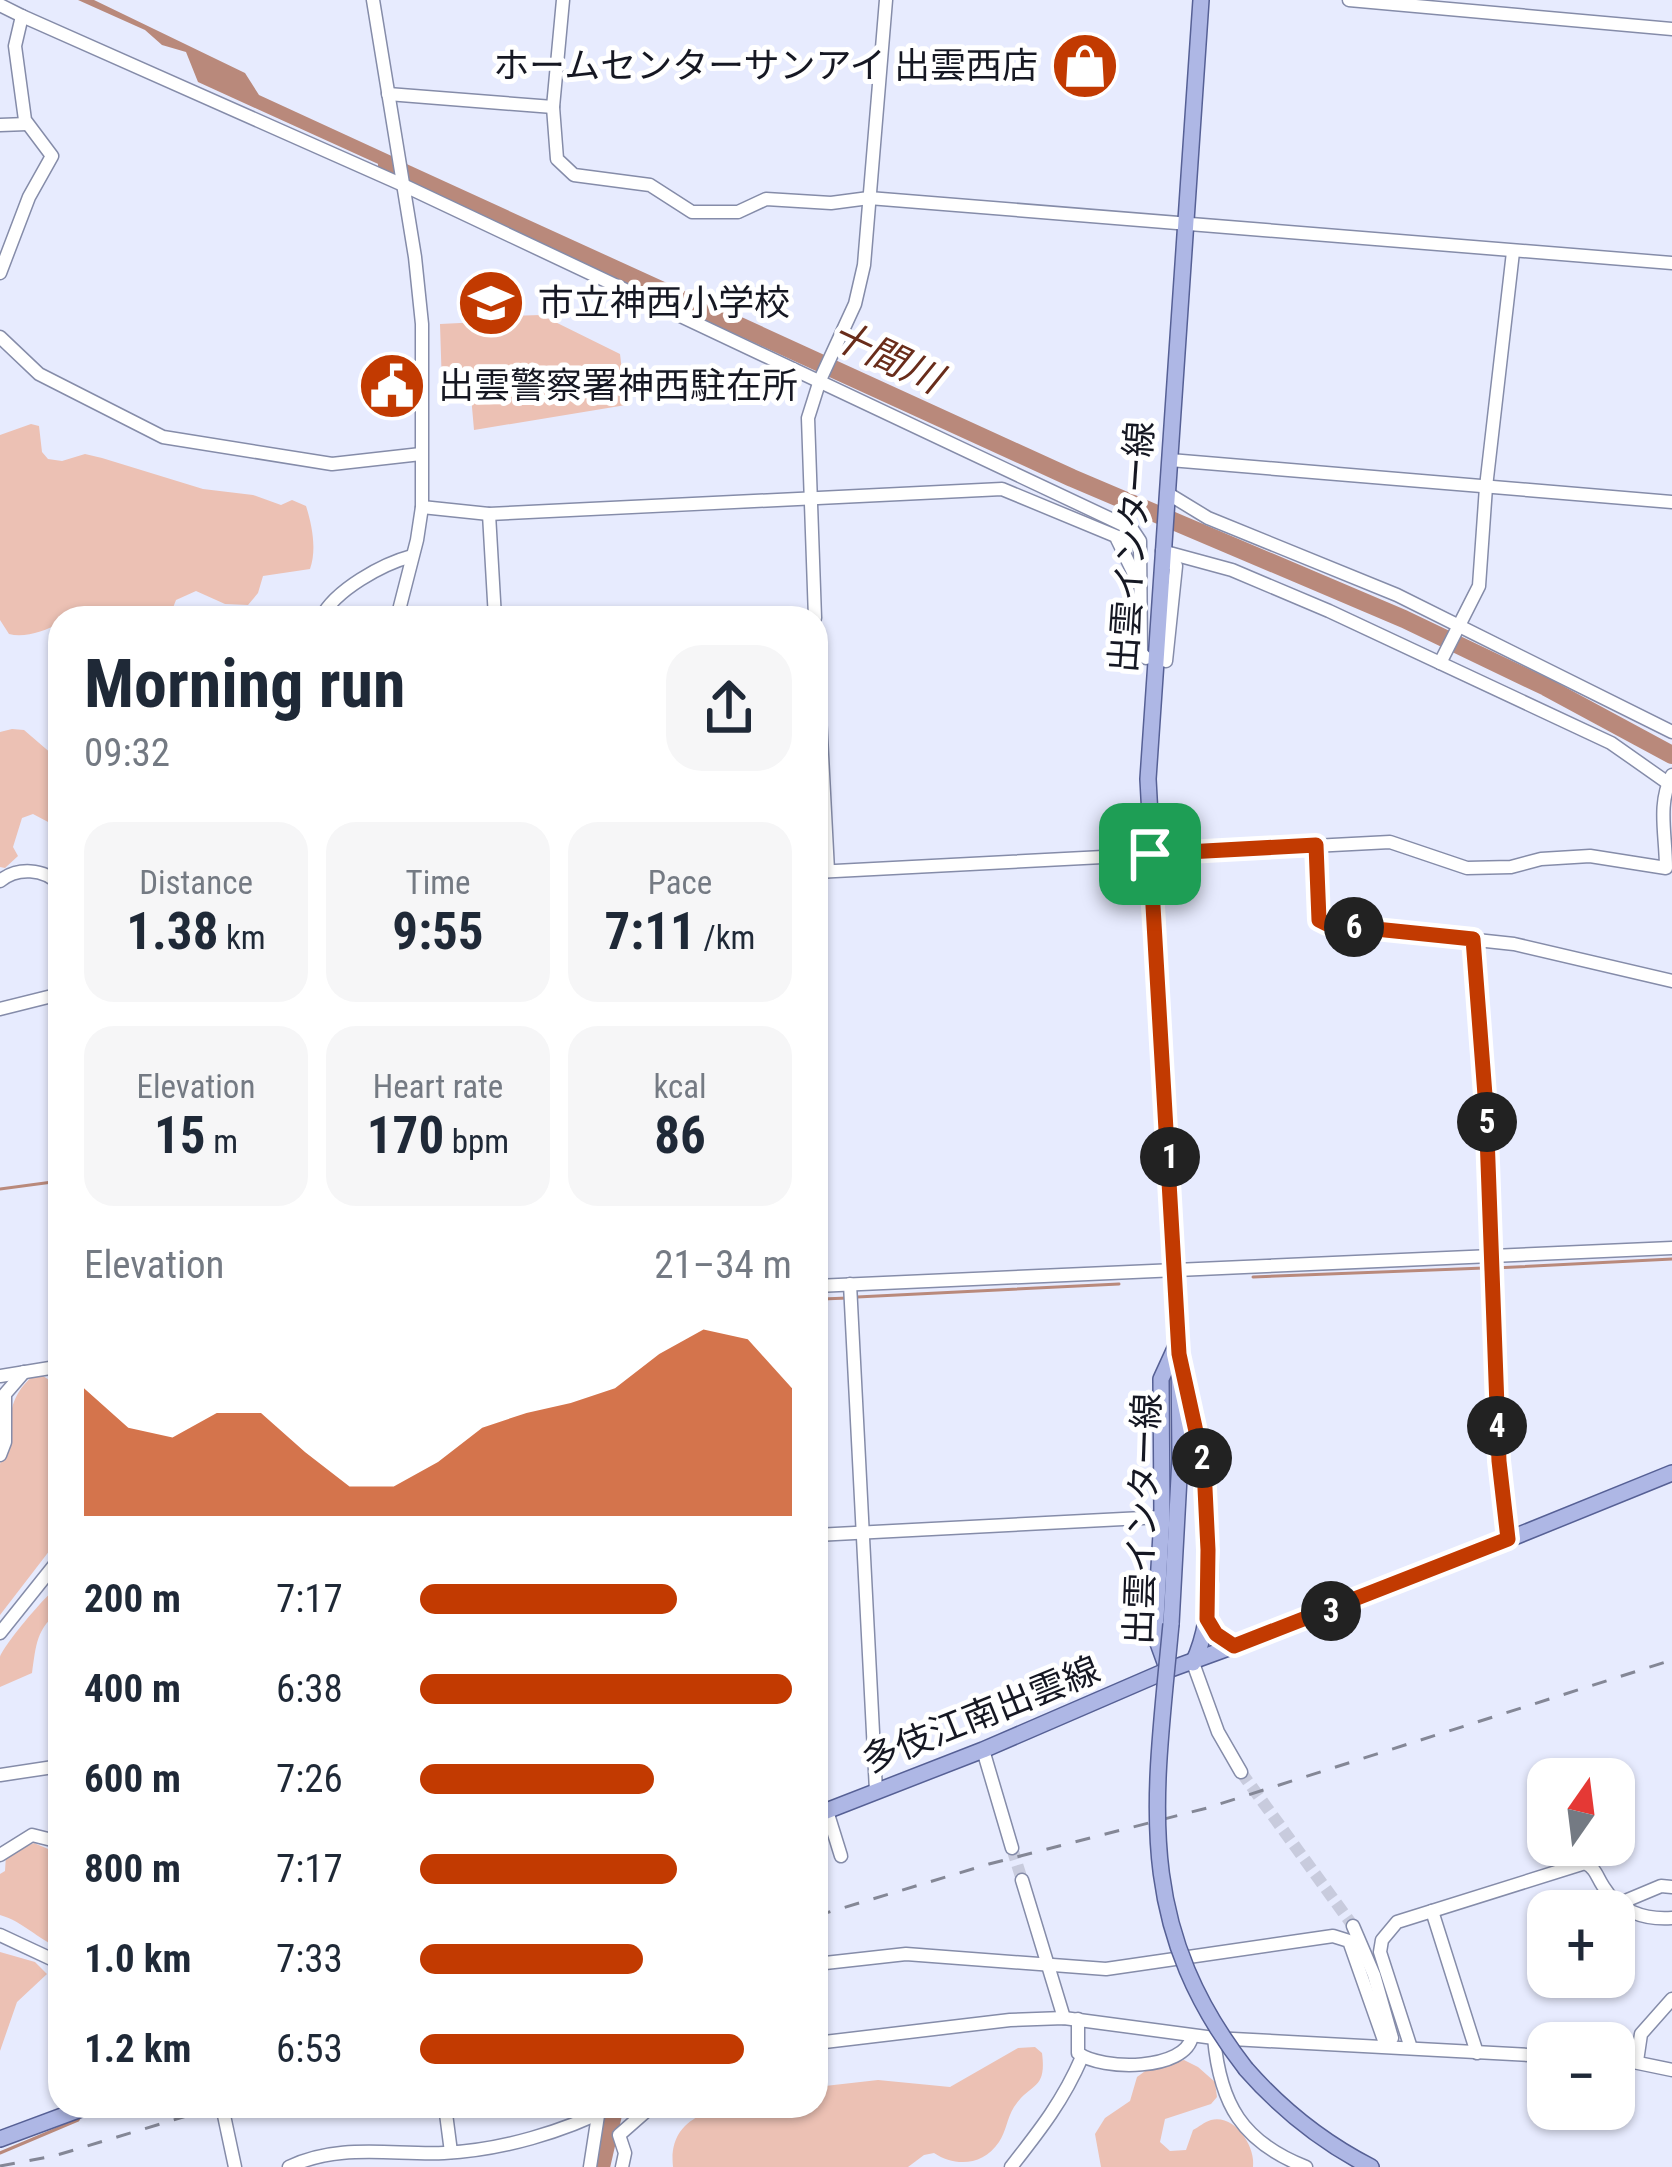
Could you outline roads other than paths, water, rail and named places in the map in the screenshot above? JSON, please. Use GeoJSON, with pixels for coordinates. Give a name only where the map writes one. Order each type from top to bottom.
{"type":"FeatureCollection","features":[{"type":"Feature","properties":{"kind":"main road","name":"出雲インター線"},"geometry":{"type":"LineString","coordinates":[[1201,0],[1165,552],[1149,720],[1150,854],[1179,1347],[1179,1498],[1156,1801],[1163,1894],[1180,1958],[1203,2008],[1246,2069],[1316,2135],[1370,2167]]}},
{"type":"Feature","properties":{"kind":"main road"},"geometry":{"type":"LineString","coordinates":[[1168,1670],[1155,1635],[1162,1517],[1161,1378],[1179,1347]]}},
{"type":"Feature","properties":{"kind":"main road"},"geometry":{"type":"LineString","coordinates":[[1179,1347],[1204,1468],[1208,1550],[1207,1619],[1192,1663]]}},
{"type":"Feature","properties":{"kind":"main road","name":"多伎江南出雲線"},"geometry":{"type":"LineString","coordinates":[[828,1810],[1168,1670],[1672,1473]]}},
{"type":"Feature","properties":{"kind":"main road"},"geometry":{"type":"LineString","coordinates":[[1207,1619],[1216,1634],[1234,1646]]}},
{"type":"Feature","properties":{"kind":"main road"},"geometry":{"type":"LineString","coordinates":[[0,2139],[57,2118]]}},
{"type":"Feature","properties":{"kind":"street"},"geometry":{"type":"LineString","coordinates":[[373,0],[421,313],[422,507],[400,606]]}},
{"type":"Feature","properties":{"kind":"street"},"geometry":{"type":"LineString","coordinates":[[563,0],[553,107],[557,159],[574,175],[650,185],[692,212],[738,212],[781,197],[831,203],[869,198],[1672,263]]}},
{"type":"Feature","properties":{"kind":"street"},"geometry":{"type":"LineString","coordinates":[[814,606],[806,433],[820,381],[855,304],[864,265],[886,0]]}},
{"type":"Feature","properties":{"kind":"street"},"geometry":{"type":"LineString","coordinates":[[1349,0],[1672,29]]}},
{"type":"Feature","properties":{"kind":"street"},"geometry":{"type":"LineString","coordinates":[[0,5],[402,182],[1132,529],[1140,541],[1141,653],[1146,658]]}},
{"type":"Feature","properties":{"kind":"street"},"geometry":{"type":"LineString","coordinates":[[0,273],[29,197],[52,158],[27,124],[15,46],[22,16]]}},
{"type":"Feature","properties":{"kind":"street"},"geometry":{"type":"LineString","coordinates":[[388,94],[553,107]]}},
{"type":"Feature","properties":{"kind":"street"},"geometry":{"type":"LineString","coordinates":[[0,125],[27,124]]}},
{"type":"Feature","properties":{"kind":"street"},"geometry":{"type":"LineString","coordinates":[[1441,660],[1479,586],[1514,252]]}},
{"type":"Feature","properties":{"kind":"street"},"geometry":{"type":"LineString","coordinates":[[0,337],[39,374],[163,437],[332,464],[421,454]]}},
{"type":"Feature","properties":{"kind":"street"},"geometry":{"type":"LineString","coordinates":[[1170,460],[1672,502]]}},
{"type":"Feature","properties":{"kind":"street"},"geometry":{"type":"LineString","coordinates":[[422,507],[489,514],[1002,489],[1130,542]]}},
{"type":"Feature","properties":{"kind":"street"},"geometry":{"type":"LineString","coordinates":[[1167,497],[1397,595],[1672,732]]}},
{"type":"Feature","properties":{"kind":"street"},"geometry":{"type":"LineString","coordinates":[[489,514],[494,606]]}},
{"type":"Feature","properties":{"kind":"street"},"geometry":{"type":"LineString","coordinates":[[1112,534],[1126,551],[1141,591]]}},
{"type":"Feature","properties":{"kind":"street"},"geometry":{"type":"LineString","coordinates":[[828,872],[1390,842],[1467,868],[1590,856],[1666,868],[1661,805],[1669,779],[1611,743],[1441,660],[1232,570],[1165,552]]}},
{"type":"Feature","properties":{"kind":"street"},"geometry":{"type":"LineString","coordinates":[[1165,552],[1176,566],[1166,661]]}},
{"type":"Feature","properties":{"kind":"street"},"geometry":{"type":"LineString","coordinates":[[330,606],[365,579],[412,556]]}},
{"type":"Feature","properties":{"kind":"street"},"geometry":{"type":"LineString","coordinates":[[1316,845],[1319,920],[1327,924],[1514,944],[1672,981]]}},
{"type":"Feature","properties":{"kind":"street"},"geometry":{"type":"LineString","coordinates":[[0,881],[20,870],[48,876]]}},
{"type":"Feature","properties":{"kind":"street"},"geometry":{"type":"LineString","coordinates":[[1473,939],[1486,1108],[1499,1461],[1508,1539]]}},
{"type":"Feature","properties":{"kind":"street"},"geometry":{"type":"LineString","coordinates":[[0,1009],[48,997]]}},
{"type":"Feature","properties":{"kind":"street"},"geometry":{"type":"LineString","coordinates":[[828,1285],[1672,1248]]}},
{"type":"Feature","properties":{"kind":"street"},"geometry":{"type":"LineString","coordinates":[[850,1284],[876,1790]]}},
{"type":"Feature","properties":{"kind":"street"},"geometry":{"type":"LineString","coordinates":[[0,1376],[48,1371]]}},
{"type":"Feature","properties":{"kind":"street"},"geometry":{"type":"LineString","coordinates":[[0,1455],[5,1442],[5,1394],[24,1372]]}},
{"type":"Feature","properties":{"kind":"street"},"geometry":{"type":"LineString","coordinates":[[828,1534],[1162,1517]]}},
{"type":"Feature","properties":{"kind":"street"},"geometry":{"type":"LineString","coordinates":[[0,1633],[48,1573]]}},
{"type":"Feature","properties":{"kind":"street"},"geometry":{"type":"LineString","coordinates":[[1192,1663],[1218,1732],[1241,1772]]}},
{"type":"Feature","properties":{"kind":"street"},"geometry":{"type":"LineString","coordinates":[[983,1750],[1012,1848]]}},
{"type":"Feature","properties":{"kind":"street"},"geometry":{"type":"LineString","coordinates":[[0,1775],[48,1768]]}},
{"type":"Feature","properties":{"kind":"street"},"geometry":{"type":"LineString","coordinates":[[828,1828],[841,1856]]}},
{"type":"Feature","properties":{"kind":"street"},"geometry":{"type":"LineString","coordinates":[[0,1855],[32,1835],[48,1839]]}},
{"type":"Feature","properties":{"kind":"street"},"geometry":{"type":"LineString","coordinates":[[1411,2048],[1380,1944],[1393,1924],[1585,1863],[1608,1890]]}},
{"type":"Feature","properties":{"kind":"street"},"geometry":{"type":"LineString","coordinates":[[1022,1880],[1082,2057],[1111,2065],[1148,2063],[1183,2052],[1192,2036]]}},
{"type":"Feature","properties":{"kind":"street"},"geometry":{"type":"LineString","coordinates":[[1635,1897],[1672,1886]]}},
{"type":"Feature","properties":{"kind":"street"},"geometry":{"type":"LineString","coordinates":[[1432,1911],[1477,2053]]}},
{"type":"Feature","properties":{"kind":"street"},"geometry":{"type":"LineString","coordinates":[[1635,1912],[1649,1918],[1672,1918]]}},
{"type":"Feature","properties":{"kind":"street"},"geometry":{"type":"LineString","coordinates":[[1353,1926],[1374,1975],[1390,2046]]}},
{"type":"Feature","properties":{"kind":"street"},"geometry":{"type":"LineString","coordinates":[[0,1935],[48,1957]]}},
{"type":"Feature","properties":{"kind":"street"},"geometry":{"type":"LineString","coordinates":[[828,1963],[906,1954],[1106,1969],[1333,1936],[1349,1941],[1390,2046]]}},
{"type":"Feature","properties":{"kind":"street"},"geometry":{"type":"LineString","coordinates":[[1672,1999],[1641,2034],[1637,2061],[1672,2070]]}},
{"type":"Feature","properties":{"kind":"street"},"geometry":{"type":"LineString","coordinates":[[828,2042],[1010,2020],[1071,2019],[1214,2038],[1527,2055]]}},
{"type":"Feature","properties":{"kind":"street"},"geometry":{"type":"LineString","coordinates":[[1214,2038],[1229,2110],[1286,2159],[1306,2167]]}},
{"type":"Feature","properties":{"kind":"street"},"geometry":{"type":"LineString","coordinates":[[1011,2167],[1060,2105],[1082,2057]]}},
{"type":"Feature","properties":{"kind":"street"},"geometry":{"type":"LineString","coordinates":[[225,2118],[235,2167]]}},
{"type":"Feature","properties":{"kind":"street"},"geometry":{"type":"LineString","coordinates":[[447,2118],[451,2152]]}},
{"type":"Feature","properties":{"kind":"street"},"geometry":{"type":"LineString","coordinates":[[289,2167],[331,2152],[451,2152],[518,2141],[578,2118]]}},
{"type":"Feature","properties":{"kind":"street"},"geometry":{"type":"LineString","coordinates":[[590,2167],[598,2118]]}},
{"type":"Feature","properties":{"kind":"street"},"geometry":{"type":"LineString","coordinates":[[622,2167],[625,2153],[620,2135],[639,2118]]}},
{"type":"Feature","properties":{"kind":"waterway","name":"十間川"},"geometry":{"type":"LineString","coordinates":[[387,165],[1072,478],[1404,619],[1546,687],[1672,755]]}},
{"type":"Feature","properties":{"kind":"waterway"},"geometry":{"type":"LineString","coordinates":[[0,1189],[48,1183]]}},
{"type":"Feature","properties":{"kind":"waterway"},"geometry":{"type":"LineString","coordinates":[[1494,1268],[1672,1259]]}},
{"type":"Feature","properties":{"kind":"waterway"},"geometry":{"type":"LineString","coordinates":[[1253,1277],[1484,1268]]}},
{"type":"Feature","properties":{"kind":"waterway"},"geometry":{"type":"LineString","coordinates":[[857,1297],[1119,1284]]}},
{"type":"Feature","properties":{"kind":"waterway"},"geometry":{"type":"LineString","coordinates":[[828,1299],[848,1298]]}},
{"type":"Feature","properties":{"kind":"waterway"},"geometry":{"type":"LineString","coordinates":[[0,2153],[79,2118]]}},
{"type":"Feature","properties":{"kind":"waterway"},"geometry":{"type":"LineString","coordinates":[[601,2167],[612,2118]]}},
{"type":"Feature","properties":{"kind":"tunnel"},"geometry":{"type":"LineString","coordinates":[[1241,1772],[1353,1926]]}},
{"type":"Feature","properties":{"kind":"tunnel"},"geometry":{"type":"LineString","coordinates":[[1012,1848],[1022,1880]]}},
{"type":"Feature","properties":{"kind":"railway"},"geometry":{"type":"LineString","coordinates":[[828,1912],[989,1864],[1207,1808],[1672,1660]]}},
{"type":"Feature","properties":{"kind":"railway"},"geometry":{"type":"LineString","coordinates":[[0,2166],[54,2156],[180,2118]]}},
{"type":"Feature","properties":{"kind":"place","name":"ホームセンターサンアイ 出雲西店"},"geometry":{"type":"Point","coordinates":[1085,66]}},
{"type":"Feature","properties":{"kind":"place","name":"市立神西小学校"},"geometry":{"type":"Point","coordinates":[491,303]}},
{"type":"Feature","properties":{"kind":"place","name":"出雲警察署神西駐在所"},"geometry":{"type":"Point","coordinates":[392,386]}}]}
